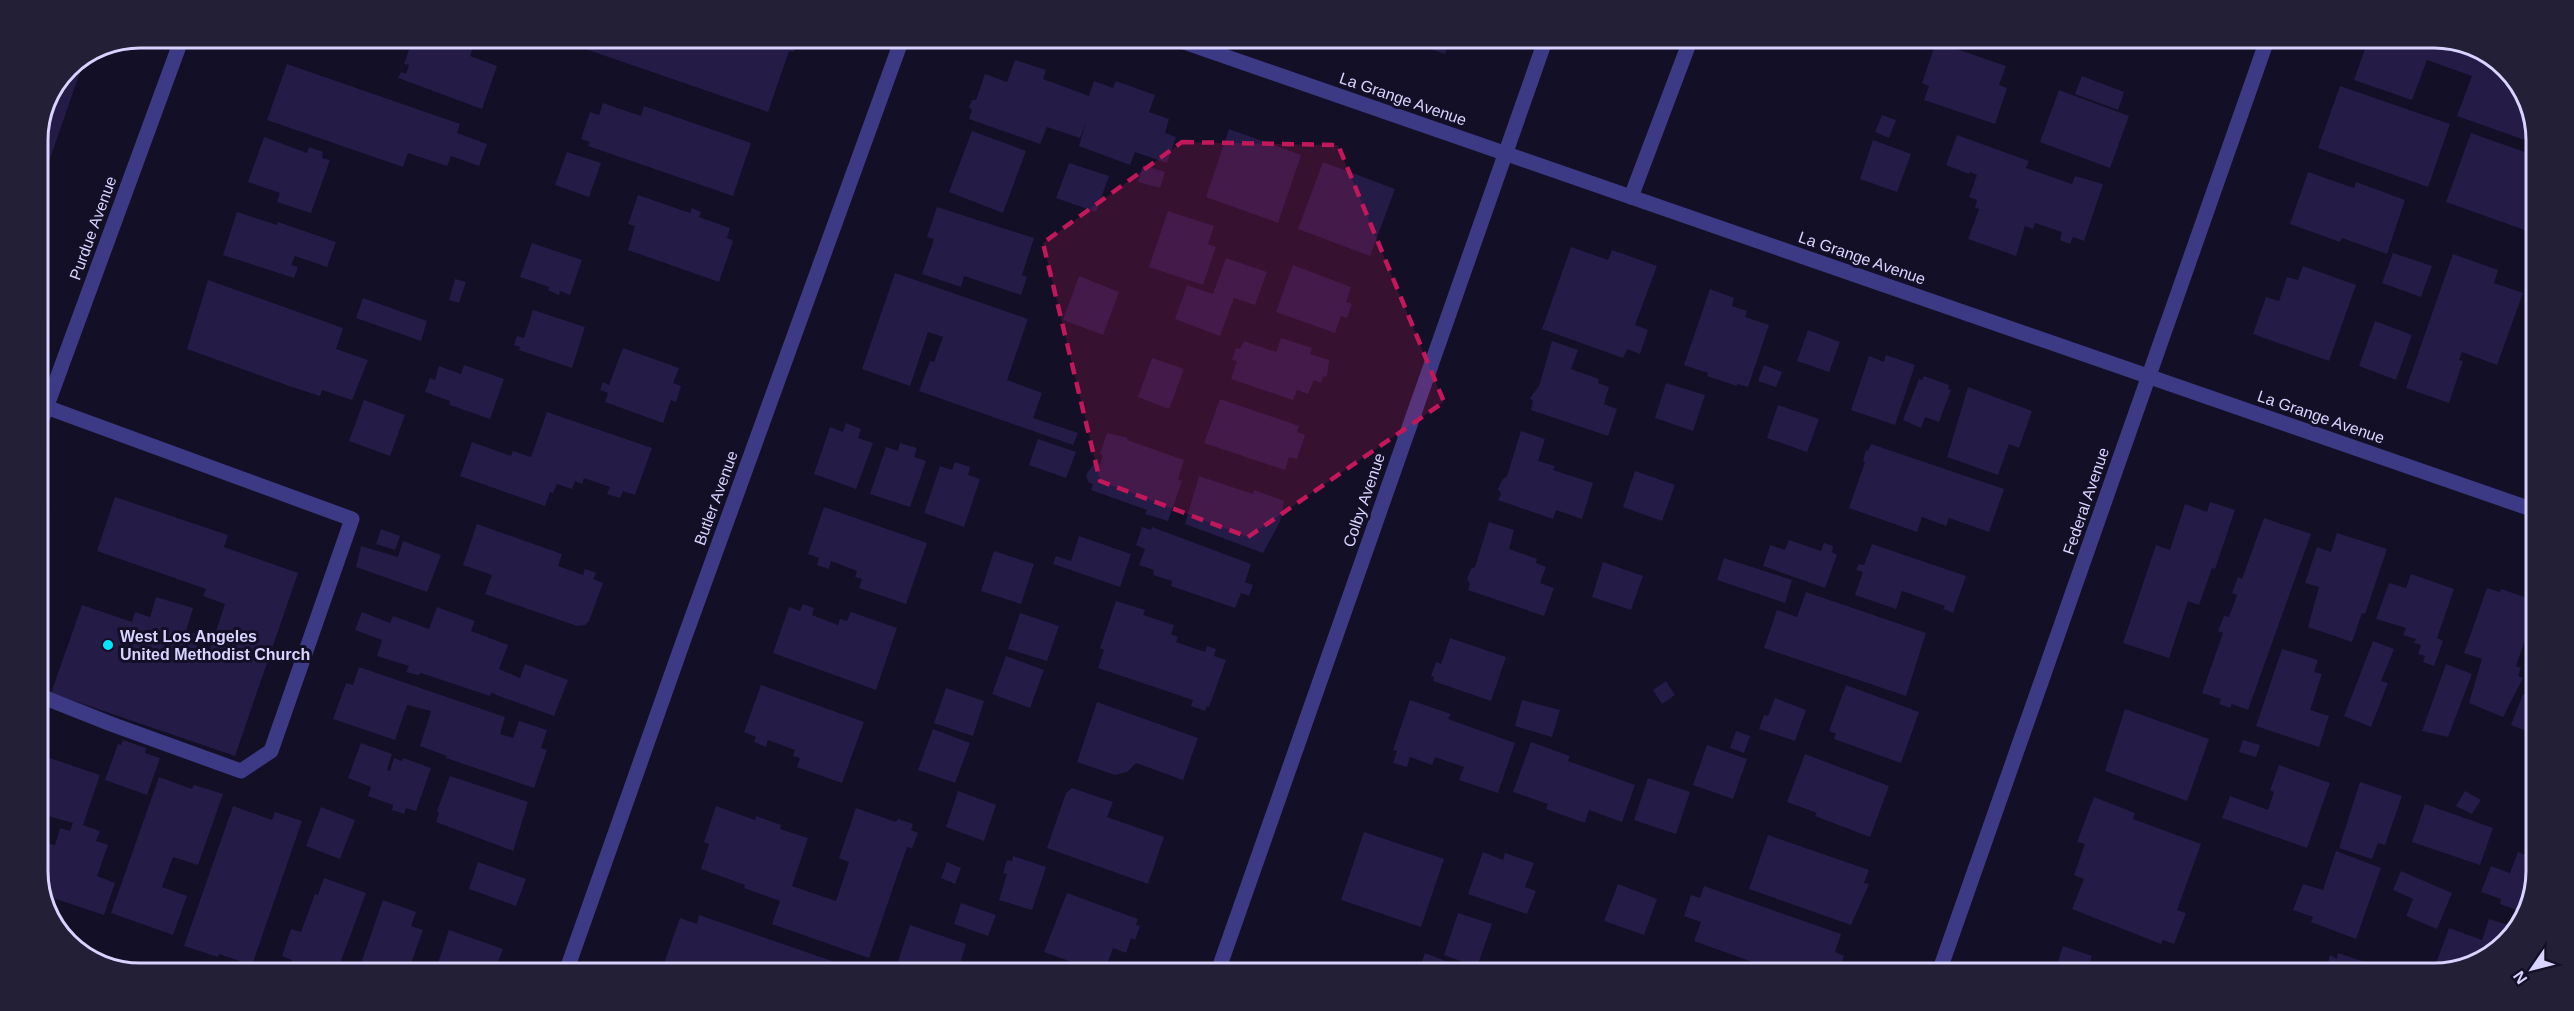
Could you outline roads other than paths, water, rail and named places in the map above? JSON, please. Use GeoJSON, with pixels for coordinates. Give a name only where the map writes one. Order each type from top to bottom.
{"type":"FeatureCollection","features":[{"type":"Feature","properties":{"kind":"street","name":"Purdue Avenue"},"geometry":{"type":"LineString","coordinates":[[48,402],[178,48]]}},
{"type":"Feature","properties":{"kind":"street","name":"Butler Avenue"},"geometry":{"type":"LineString","coordinates":[[569,963],[899,48]]}},
{"type":"Feature","properties":{"kind":"street","name":"La Grange Avenue"},"geometry":{"type":"LineString","coordinates":[[1201,48],[2526,507]]}},
{"type":"Feature","properties":{"kind":"street","name":"Colby Avenue"},"geometry":{"type":"LineString","coordinates":[[1221,963],[1542,48]]}},
{"type":"Feature","properties":{"kind":"street"},"geometry":{"type":"LineString","coordinates":[[1631,197],[1687,48]]}},
{"type":"Feature","properties":{"kind":"street","name":"Federal Avenue"},"geometry":{"type":"LineString","coordinates":[[1942,963],[2264,48]]}},
{"type":"Feature","properties":{"kind":"street"},"geometry":{"type":"LineString","coordinates":[[48,408],[352,519],[271,751],[241,771],[48,699]]}},
{"type":"Feature","properties":{"kind":"place","name":"West Los Angeles United Methodist Church"},"geometry":{"type":"Point","coordinates":[108,645]}}]}
